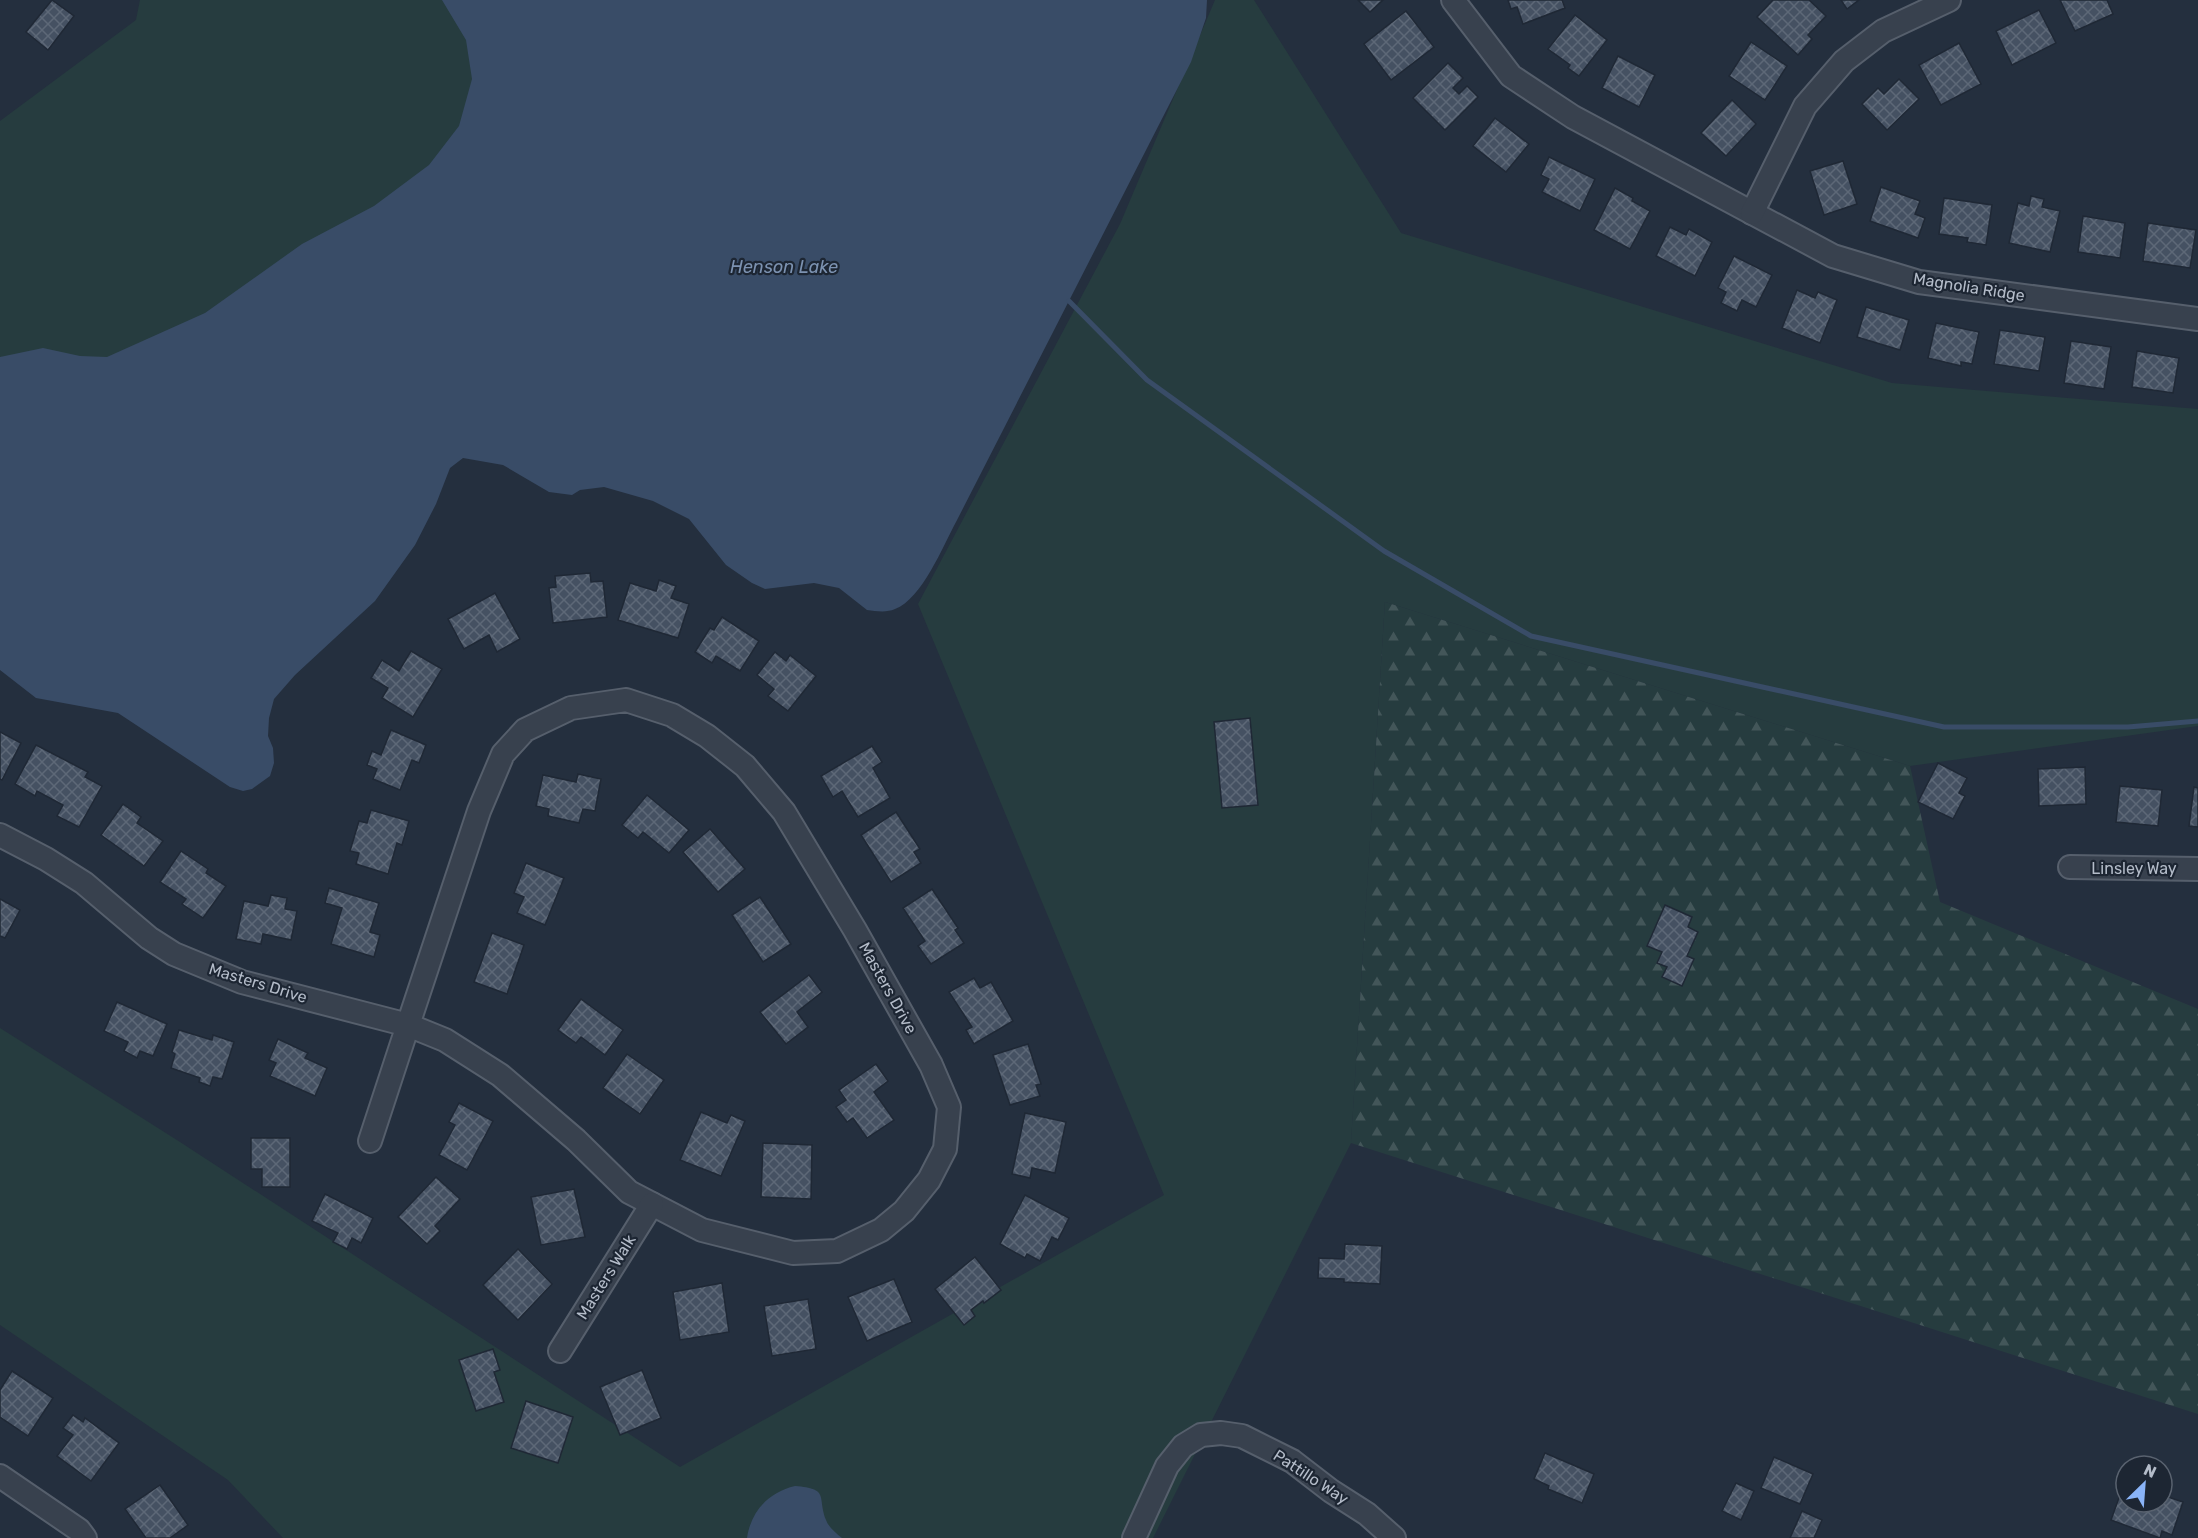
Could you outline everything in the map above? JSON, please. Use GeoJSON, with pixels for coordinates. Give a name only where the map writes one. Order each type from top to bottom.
{"type":"FeatureCollection","features":[{"type":"Feature","properties":{"kind":"street","name":"Magnolia Ridge"},"geometry":{"type":"LineString","coordinates":[[1454,0],[1511,76],[1573,117],[1833,256],[1919,282],[2198,319]]}},
{"type":"Feature","properties":{"kind":"street"},"geometry":{"type":"LineString","coordinates":[[1752,213],[1805,106],[1844,61],[1883,31],[1949,0]]}},
{"type":"Feature","properties":{"kind":"street","name":"Masters Drive"},"geometry":{"type":"LineString","coordinates":[[0,835],[46,859],[84,883],[149,938],[174,954],[242,982],[408,1025],[445,1040],[500,1075],[576,1140],[629,1191],[702,1230],[793,1253],[837,1251],[881,1230],[904,1211],[929,1180],[945,1149],[950,1107],[931,1065],[855,930],[784,812],[745,765],[707,736],[672,715],[626,700],[571,708],[525,730],[503,754],[479,811],[408,1025],[370,1141]]}},
{"type":"Feature","properties":{"kind":"street","name":"Linsley Way"},"geometry":{"type":"LineString","coordinates":[[2070,867],[2198,869]]}},
{"type":"Feature","properties":{"kind":"street","name":"Masters Walk"},"geometry":{"type":"LineString","coordinates":[[560,1351],[652,1204]]}},
{"type":"Feature","properties":{"kind":"street","name":"Pattillo Way"},"geometry":{"type":"LineString","coordinates":[[1134,1538],[1167,1466],[1184,1446],[1201,1435],[1221,1433],[1242,1436],[1292,1461],[1331,1491],[1367,1514],[1395,1538]]}},
{"type":"Feature","properties":{"kind":"street"},"geometry":{"type":"LineString","coordinates":[[0,1476],[80,1530],[85,1538]]}},
{"type":"Feature","properties":{"kind":"green space"},"geometry":{"type":"Polygon","coordinates":[[[140,0],[454,0],[490,80],[488,160],[221,361],[0,370],[0,121],[136,20],[140,0]]]}},
{"type":"Feature","properties":{"kind":"green space"},"geometry":{"type":"Polygon","coordinates":[[[1215,0],[1254,0],[1401,233],[1892,383],[2198,409],[2198,726],[1910,766],[1385,602],[1351,1143],[1153,1538],[283,1538],[228,1480],[0,1325],[0,1028],[180,1142],[680,1467],[1164,1195],[918,604],[1120,224],[1215,0]]]}},
{"type":"Feature","properties":{"kind":"green space"},"geometry":{"type":"Polygon","coordinates":[[[1385,602],[1910,766],[1940,902],[2198,1009],[2198,1414],[1351,1143],[1385,602]]]}},
{"type":"Feature","properties":{"kind":"water","name":"Henson Lake"},"geometry":{"type":"Polygon","coordinates":[[[442,0],[1207,0],[1206,18],[1191,62],[938,557],[923,583],[905,603],[888,611],[867,610],[839,588],[814,583],[765,589],[726,565],[689,519],[653,501],[604,487],[580,490],[572,495],[549,492],[503,465],[463,458],[450,468],[436,504],[415,545],[375,601],[295,675],[274,699],[269,718],[268,736],[273,748],[274,763],[270,776],[252,789],[243,791],[230,787],[118,713],[36,698],[0,670],[0,357],[43,348],[80,356],[107,357],[205,313],[302,244],[374,206],[429,165],[459,126],[472,79],[466,40],[442,0]]]}},
{"type":"Feature","properties":{"kind":"water"},"geometry":{"type":"Polygon","coordinates":[[[795,1486],[806,1487],[818,1492],[827,1523],[842,1538],[747,1538],[753,1519],[763,1504],[777,1493],[795,1486]]]}},
{"type":"Feature","properties":{"kind":"building"},"geometry":{"type":"Polygon","coordinates":[[[52,0],[74,16],[48,50],[26,32],[52,0]]]}},
{"type":"Feature","properties":{"kind":"building"},"geometry":{"type":"Polygon","coordinates":[[[1358,0],[1383,0],[1370,12],[1358,0]]]}},
{"type":"Feature","properties":{"kind":"building"},"geometry":{"type":"Polygon","coordinates":[[[1508,0],[1562,0],[1565,8],[1523,24],[1517,7],[1511,9],[1508,0]]]}},
{"type":"Feature","properties":{"kind":"building"},"geometry":{"type":"Polygon","coordinates":[[[1773,0],[1809,0],[1826,16],[1808,35],[1812,39],[1798,55],[1757,17],[1773,0]]]}},
{"type":"Feature","properties":{"kind":"building"},"geometry":{"type":"Polygon","coordinates":[[[1841,0],[1859,0],[1847,9],[1841,0]]]}},
{"type":"Feature","properties":{"kind":"building"},"geometry":{"type":"Polygon","coordinates":[[[2060,0],[2107,0],[2113,14],[2075,31],[2060,0]]]}},
{"type":"Feature","properties":{"kind":"building"},"geometry":{"type":"Polygon","coordinates":[[[2039,10],[2056,43],[2012,65],[1996,31],[2039,10]]]}},
{"type":"Feature","properties":{"kind":"building"},"geometry":{"type":"Polygon","coordinates":[[[1406,11],[1434,47],[1391,80],[1364,44],[1406,11]]]}},
{"type":"Feature","properties":{"kind":"building"},"geometry":{"type":"Polygon","coordinates":[[[1575,15],[1607,40],[1579,76],[1568,68],[1570,65],[1548,49],[1575,15]]]}},
{"type":"Feature","properties":{"kind":"building"},"geometry":{"type":"Polygon","coordinates":[[[1751,42],[1787,66],[1765,100],[1729,76],[1751,42]]]}},
{"type":"Feature","properties":{"kind":"building"},"geometry":{"type":"Polygon","coordinates":[[[1959,43],[1981,84],[1941,105],[1919,65],[1959,43]]]}},
{"type":"Feature","properties":{"kind":"building"},"geometry":{"type":"Polygon","coordinates":[[[1618,56],[1655,75],[1639,107],[1602,88],[1618,56]]]}},
{"type":"Feature","properties":{"kind":"building"},"geometry":{"type":"Polygon","coordinates":[[[1448,63],[1463,78],[1453,88],[1459,94],[1467,86],[1478,97],[1445,130],[1413,98],[1448,63]]]}},
{"type":"Feature","properties":{"kind":"building"},"geometry":{"type":"Polygon","coordinates":[[[1899,79],[1919,99],[1887,130],[1862,104],[1878,88],[1884,94],[1899,79]]]}},
{"type":"Feature","properties":{"kind":"building"},"geometry":{"type":"Polygon","coordinates":[[[1732,100],[1756,124],[1726,156],[1701,133],[1732,100]]]}},
{"type":"Feature","properties":{"kind":"building"},"geometry":{"type":"Polygon","coordinates":[[[1495,118],[1529,144],[1506,172],[1473,146],[1495,118]]]}},
{"type":"Feature","properties":{"kind":"building"},"geometry":{"type":"Polygon","coordinates":[[[1549,157],[1595,179],[1580,211],[1542,192],[1549,179],[1541,175],[1549,157]]]}},
{"type":"Feature","properties":{"kind":"building"},"geometry":{"type":"Polygon","coordinates":[[[1843,161],[1857,204],[1824,215],[1810,171],[1843,161]]]}},
{"type":"Feature","properties":{"kind":"building"},"geometry":{"type":"Polygon","coordinates":[[[1881,187],[1920,201],[1915,214],[1925,218],[1918,238],[1870,221],[1881,187]]]}},
{"type":"Feature","properties":{"kind":"building"},"geometry":{"type":"Polygon","coordinates":[[[1615,188],[1650,211],[1630,249],[1594,230],[1615,188]]]}},
{"type":"Feature","properties":{"kind":"building"},"geometry":{"type":"Polygon","coordinates":[[[2031,196],[2044,199],[2042,207],[2060,211],[2050,252],[2009,243],[2018,203],[2029,206],[2031,196]]]}},
{"type":"Feature","properties":{"kind":"building"},"geometry":{"type":"Polygon","coordinates":[[[1944,198],[1992,205],[1986,245],[1967,242],[1968,238],[1939,234],[1944,198]]]}},
{"type":"Feature","properties":{"kind":"building"},"geometry":{"type":"Polygon","coordinates":[[[2083,216],[2125,223],[2120,258],[2078,252],[2083,216]]]}},
{"type":"Feature","properties":{"kind":"building"},"geometry":{"type":"Polygon","coordinates":[[[2148,223],[2196,230],[2190,268],[2143,261],[2148,223]]]}},
{"type":"Feature","properties":{"kind":"building"},"geometry":{"type":"Polygon","coordinates":[[[1670,227],[1686,235],[1689,229],[1712,242],[1695,276],[1656,256],[1670,227]]]}},
{"type":"Feature","properties":{"kind":"building"},"geometry":{"type":"Polygon","coordinates":[[[1734,256],[1772,275],[1756,307],[1742,300],[1737,311],[1721,303],[1726,292],[1718,288],[1734,256]]]}},
{"type":"Feature","properties":{"kind":"building"},"geometry":{"type":"Polygon","coordinates":[[[1797,290],[1815,298],[1818,292],[1837,300],[1820,343],[1782,328],[1797,290]]]}},
{"type":"Feature","properties":{"kind":"building"},"geometry":{"type":"Polygon","coordinates":[[[1866,307],[1909,320],[1900,350],[1857,337],[1866,307]]]}},
{"type":"Feature","properties":{"kind":"building"},"geometry":{"type":"Polygon","coordinates":[[[1936,323],[1979,332],[1972,364],[1961,362],[1961,366],[1928,358],[1936,323]]]}},
{"type":"Feature","properties":{"kind":"building"},"geometry":{"type":"Polygon","coordinates":[[[2000,330],[2045,337],[2039,371],[1994,364],[2000,330]]]}},
{"type":"Feature","properties":{"kind":"building"},"geometry":{"type":"Polygon","coordinates":[[[2071,341],[2111,347],[2104,389],[2064,383],[2071,341]]]}},
{"type":"Feature","properties":{"kind":"building"},"geometry":{"type":"Polygon","coordinates":[[[2137,351],[2179,358],[2173,393],[2132,387],[2137,351]]]}},
{"type":"Feature","properties":{"kind":"building"},"geometry":{"type":"Polygon","coordinates":[[[590,573],[591,582],[603,581],[607,617],[553,623],[549,588],[556,587],[555,576],[590,573]]]}},
{"type":"Feature","properties":{"kind":"building"},"geometry":{"type":"Polygon","coordinates":[[[659,580],[676,586],[671,598],[689,604],[678,638],[618,620],[630,583],[656,591],[659,580]]]}},
{"type":"Feature","properties":{"kind":"building"},"geometry":{"type":"Polygon","coordinates":[[[495,593],[520,639],[497,652],[489,635],[464,649],[448,619],[495,593]]]}},
{"type":"Feature","properties":{"kind":"building"},"geometry":{"type":"Polygon","coordinates":[[[722,617],[759,641],[740,671],[716,656],[712,663],[695,652],[710,628],[714,630],[722,617]]]}},
{"type":"Feature","properties":{"kind":"building"},"geometry":{"type":"Polygon","coordinates":[[[411,651],[442,669],[413,717],[382,698],[388,688],[371,678],[382,660],[399,671],[411,651]]]}},
{"type":"Feature","properties":{"kind":"building"},"geometry":{"type":"Polygon","coordinates":[[[775,652],[786,661],[790,655],[816,676],[788,711],[768,696],[774,689],[757,675],[775,652]]]}},
{"type":"Feature","properties":{"kind":"building"},"geometry":{"type":"Polygon","coordinates":[[[1250,718],[1258,805],[1222,808],[1214,722],[1250,718]]]}},
{"type":"Feature","properties":{"kind":"building"},"geometry":{"type":"Polygon","coordinates":[[[391,730],[426,745],[419,763],[412,760],[400,790],[373,779],[377,769],[367,765],[372,751],[381,755],[391,730]]]}},
{"type":"Feature","properties":{"kind":"building"},"geometry":{"type":"Polygon","coordinates":[[[0,732],[21,743],[2,780],[0,779],[0,732]]]}},
{"type":"Feature","properties":{"kind":"building"},"geometry":{"type":"Polygon","coordinates":[[[36,745],[88,772],[85,777],[102,786],[79,827],[57,816],[63,805],[37,791],[35,796],[15,784],[36,745]]]}},
{"type":"Feature","properties":{"kind":"building"},"geometry":{"type":"Polygon","coordinates":[[[872,746],[882,762],[873,768],[890,798],[858,817],[842,791],[833,797],[821,776],[872,746]]]}},
{"type":"Feature","properties":{"kind":"building"},"geometry":{"type":"Polygon","coordinates":[[[1938,763],[1967,778],[1959,793],[1965,796],[1953,819],[1918,802],[1938,763]]]}},
{"type":"Feature","properties":{"kind":"building"},"geometry":{"type":"Polygon","coordinates":[[[2085,767],[2086,804],[2039,806],[2038,769],[2085,767]]]}},
{"type":"Feature","properties":{"kind":"building"},"geometry":{"type":"Polygon","coordinates":[[[578,774],[601,779],[595,811],[583,809],[579,823],[548,816],[549,809],[536,806],[543,775],[576,782],[578,774]]]}},
{"type":"Feature","properties":{"kind":"building"},"geometry":{"type":"Polygon","coordinates":[[[2120,786],[2162,790],[2158,826],[2116,822],[2120,786]]]}},
{"type":"Feature","properties":{"kind":"building"},"geometry":{"type":"Polygon","coordinates":[[[2194,787],[2198,788],[2198,827],[2189,826],[2194,787]]]}},
{"type":"Feature","properties":{"kind":"building"},"geometry":{"type":"Polygon","coordinates":[[[647,795],[689,830],[669,853],[643,832],[638,838],[622,825],[647,795]]]}},
{"type":"Feature","properties":{"kind":"building"},"geometry":{"type":"Polygon","coordinates":[[[123,804],[141,817],[137,823],[163,841],[144,866],[101,835],[123,804]]]}},
{"type":"Feature","properties":{"kind":"building"},"geometry":{"type":"Polygon","coordinates":[[[371,810],[409,821],[402,845],[397,843],[388,874],[356,864],[359,853],[350,851],[359,821],[367,823],[371,810]]]}},
{"type":"Feature","properties":{"kind":"building"},"geometry":{"type":"Polygon","coordinates":[[[896,812],[920,849],[914,852],[921,863],[891,882],[861,835],[896,812]]]}},
{"type":"Feature","properties":{"kind":"building"},"geometry":{"type":"Polygon","coordinates":[[[710,829],[745,869],[718,892],[683,852],[710,829]]]}},
{"type":"Feature","properties":{"kind":"building"},"geometry":{"type":"Polygon","coordinates":[[[181,851],[208,869],[206,873],[226,886],[203,918],[182,904],[186,899],[160,882],[181,851]]]}},
{"type":"Feature","properties":{"kind":"building"},"geometry":{"type":"Polygon","coordinates":[[[526,863],[564,878],[545,925],[517,913],[524,897],[514,893],[526,863]]]}},
{"type":"Feature","properties":{"kind":"building"},"geometry":{"type":"Polygon","coordinates":[[[329,888],[379,903],[370,932],[380,935],[374,957],[331,944],[342,908],[325,903],[329,888]]]}},
{"type":"Feature","properties":{"kind":"building"},"geometry":{"type":"Polygon","coordinates":[[[932,889],[958,928],[955,930],[964,943],[931,964],[918,946],[925,941],[903,908],[932,889]]]}},
{"type":"Feature","properties":{"kind":"building"},"geometry":{"type":"Polygon","coordinates":[[[271,895],[287,898],[285,909],[297,911],[291,940],[263,934],[261,944],[236,939],[244,901],[268,906],[271,895]]]}},
{"type":"Feature","properties":{"kind":"building"},"geometry":{"type":"Polygon","coordinates":[[[760,897],[791,944],[763,962],[732,915],[760,897]]]}},
{"type":"Feature","properties":{"kind":"building"},"geometry":{"type":"Polygon","coordinates":[[[0,899],[20,910],[5,938],[0,936],[0,899]]]}},
{"type":"Feature","properties":{"kind":"building"},"geometry":{"type":"Polygon","coordinates":[[[1665,905],[1692,917],[1688,927],[1698,932],[1687,956],[1694,959],[1682,986],[1662,977],[1667,967],[1657,963],[1662,952],[1647,946],[1665,905]]]}},
{"type":"Feature","properties":{"kind":"building"},"geometry":{"type":"Polygon","coordinates":[[[492,933],[524,945],[507,994],[474,982],[492,933]]]}},
{"type":"Feature","properties":{"kind":"building"},"geometry":{"type":"Polygon","coordinates":[[[809,975],[822,992],[797,1012],[808,1027],[786,1044],[760,1012],[809,975]]]}},
{"type":"Feature","properties":{"kind":"building"},"geometry":{"type":"Polygon","coordinates":[[[974,978],[980,988],[991,982],[1013,1021],[974,1044],[966,1030],[972,1027],[949,992],[974,978]]]}},
{"type":"Feature","properties":{"kind":"building"},"geometry":{"type":"Polygon","coordinates":[[[581,999],[623,1030],[605,1055],[581,1037],[576,1043],[558,1030],[581,999]]]}},
{"type":"Feature","properties":{"kind":"building"},"geometry":{"type":"Polygon","coordinates":[[[117,1002],[167,1024],[153,1056],[140,1051],[137,1058],[124,1051],[128,1042],[104,1031],[117,1002]]]}},
{"type":"Feature","properties":{"kind":"building"},"geometry":{"type":"Polygon","coordinates":[[[179,1030],[212,1040],[213,1035],[234,1042],[222,1079],[213,1077],[210,1086],[199,1082],[200,1078],[171,1068],[175,1054],[172,1052],[179,1030]]]}},
{"type":"Feature","properties":{"kind":"building"},"geometry":{"type":"Polygon","coordinates":[[[278,1039],[308,1053],[305,1058],[327,1068],[315,1096],[270,1076],[276,1063],[269,1060],[278,1039]]]}},
{"type":"Feature","properties":{"kind":"building"},"geometry":{"type":"Polygon","coordinates":[[[1028,1044],[1041,1084],[1036,1085],[1040,1096],[1010,1105],[993,1055],[1028,1044]]]}},
{"type":"Feature","properties":{"kind":"building"},"geometry":{"type":"Polygon","coordinates":[[[627,1054],[664,1080],[640,1114],[603,1088],[627,1054]]]}},
{"type":"Feature","properties":{"kind":"building"},"geometry":{"type":"Polygon","coordinates":[[[876,1064],[888,1081],[874,1092],[894,1120],[867,1138],[853,1118],[847,1122],[836,1107],[846,1100],[839,1090],[876,1064]]]}},
{"type":"Feature","properties":{"kind":"building"},"geometry":{"type":"Polygon","coordinates":[[[459,1103],[493,1121],[467,1170],[439,1155],[455,1125],[449,1122],[459,1103]]]}},
{"type":"Feature","properties":{"kind":"building"},"geometry":{"type":"Polygon","coordinates":[[[701,1112],[727,1123],[731,1115],[745,1121],[721,1176],[680,1160],[701,1112]]]}},
{"type":"Feature","properties":{"kind":"building"},"geometry":{"type":"Polygon","coordinates":[[[1025,1113],[1066,1122],[1055,1173],[1032,1168],[1030,1178],[1012,1174],[1025,1113]]]}},
{"type":"Feature","properties":{"kind":"building"},"geometry":{"type":"Polygon","coordinates":[[[251,1138],[290,1138],[290,1187],[262,1187],[262,1169],[251,1169],[251,1138]]]}},
{"type":"Feature","properties":{"kind":"building"},"geometry":{"type":"Polygon","coordinates":[[[763,1143],[812,1145],[811,1199],[761,1197],[763,1143]]]}},
{"type":"Feature","properties":{"kind":"building"},"geometry":{"type":"Polygon","coordinates":[[[436,1177],[460,1199],[435,1226],[440,1231],[427,1244],[398,1217],[436,1177]]]}},
{"type":"Feature","properties":{"kind":"building"},"geometry":{"type":"Polygon","coordinates":[[[574,1189],[585,1237],[541,1245],[531,1197],[574,1189]]]}},
{"type":"Feature","properties":{"kind":"building"},"geometry":{"type":"Polygon","coordinates":[[[325,1194],[373,1218],[361,1243],[352,1238],[347,1249],[333,1242],[338,1233],[312,1221],[325,1194]]]}},
{"type":"Feature","properties":{"kind":"building"},"geometry":{"type":"Polygon","coordinates":[[[1025,1195],[1069,1218],[1058,1240],[1052,1237],[1040,1261],[1027,1254],[1025,1258],[1000,1244],[1025,1195]]]}},
{"type":"Feature","properties":{"kind":"building"},"geometry":{"type":"Polygon","coordinates":[[[1345,1244],[1382,1246],[1380,1284],[1318,1278],[1319,1258],[1344,1259],[1345,1244]]]}},
{"type":"Feature","properties":{"kind":"building"},"geometry":{"type":"Polygon","coordinates":[[[518,1249],[552,1284],[518,1320],[483,1285],[518,1249]]]}},
{"type":"Feature","properties":{"kind":"building"},"geometry":{"type":"Polygon","coordinates":[[[975,1257],[1001,1290],[971,1310],[975,1316],[964,1325],[935,1289],[975,1257]]]}},
{"type":"Feature","properties":{"kind":"building"},"geometry":{"type":"Polygon","coordinates":[[[894,1279],[912,1322],[867,1341],[848,1297],[894,1279]]]}},
{"type":"Feature","properties":{"kind":"building"},"geometry":{"type":"Polygon","coordinates":[[[722,1283],[729,1332],[680,1340],[673,1292],[722,1283]]]}},
{"type":"Feature","properties":{"kind":"building"},"geometry":{"type":"Polygon","coordinates":[[[808,1299],[816,1349],[772,1356],[764,1306],[808,1299]]]}},
{"type":"Feature","properties":{"kind":"building"},"geometry":{"type":"Polygon","coordinates":[[[493,1349],[500,1370],[494,1372],[504,1402],[476,1411],[459,1360],[493,1349]]]}},
{"type":"Feature","properties":{"kind":"building"},"geometry":{"type":"Polygon","coordinates":[[[642,1370],[661,1418],[620,1435],[600,1387],[642,1370]]]}},
{"type":"Feature","properties":{"kind":"building"},"geometry":{"type":"Polygon","coordinates":[[[12,1371],[53,1398],[28,1436],[0,1417],[0,1390],[12,1371]]]}},
{"type":"Feature","properties":{"kind":"building"},"geometry":{"type":"Polygon","coordinates":[[[526,1401],[573,1417],[558,1463],[511,1448],[526,1401]]]}},
{"type":"Feature","properties":{"kind":"building"},"geometry":{"type":"Polygon","coordinates":[[[73,1415],[83,1422],[85,1418],[119,1443],[91,1481],[57,1456],[73,1435],[63,1428],[73,1415]]]}},
{"type":"Feature","properties":{"kind":"building"},"geometry":{"type":"Polygon","coordinates":[[[1545,1453],[1594,1474],[1582,1503],[1548,1489],[1549,1486],[1534,1479],[1545,1453]]]}},
{"type":"Feature","properties":{"kind":"building"},"geometry":{"type":"Polygon","coordinates":[[[1774,1457],[1813,1474],[1800,1504],[1761,1488],[1774,1457]]]}},
{"type":"Feature","properties":{"kind":"building"},"geometry":{"type":"Polygon","coordinates":[[[1736,1483],[1754,1491],[1741,1520],[1722,1511],[1736,1483]]]}},
{"type":"Feature","properties":{"kind":"building"},"geometry":{"type":"Polygon","coordinates":[[[160,1485],[188,1525],[170,1538],[146,1538],[125,1509],[160,1485]]]}},
{"type":"Feature","properties":{"kind":"building"},"geometry":{"type":"Polygon","coordinates":[[[2174,1499],[2183,1502],[2172,1535],[2162,1531],[2160,1538],[2111,1520],[2114,1512],[2114,1514],[2174,1514],[2174,1499]]]}},
{"type":"Feature","properties":{"kind":"building"},"geometry":{"type":"Polygon","coordinates":[[[1802,1511],[1822,1520],[1814,1538],[1790,1538],[1802,1511]]]}},
{"type":"Feature","properties":{"kind":"waterway"},"geometry":{"type":"LineString","coordinates":[[1069,301],[1147,380],[1384,551],[1531,636],[1944,727],[2128,727],[2198,721]]}}]}
